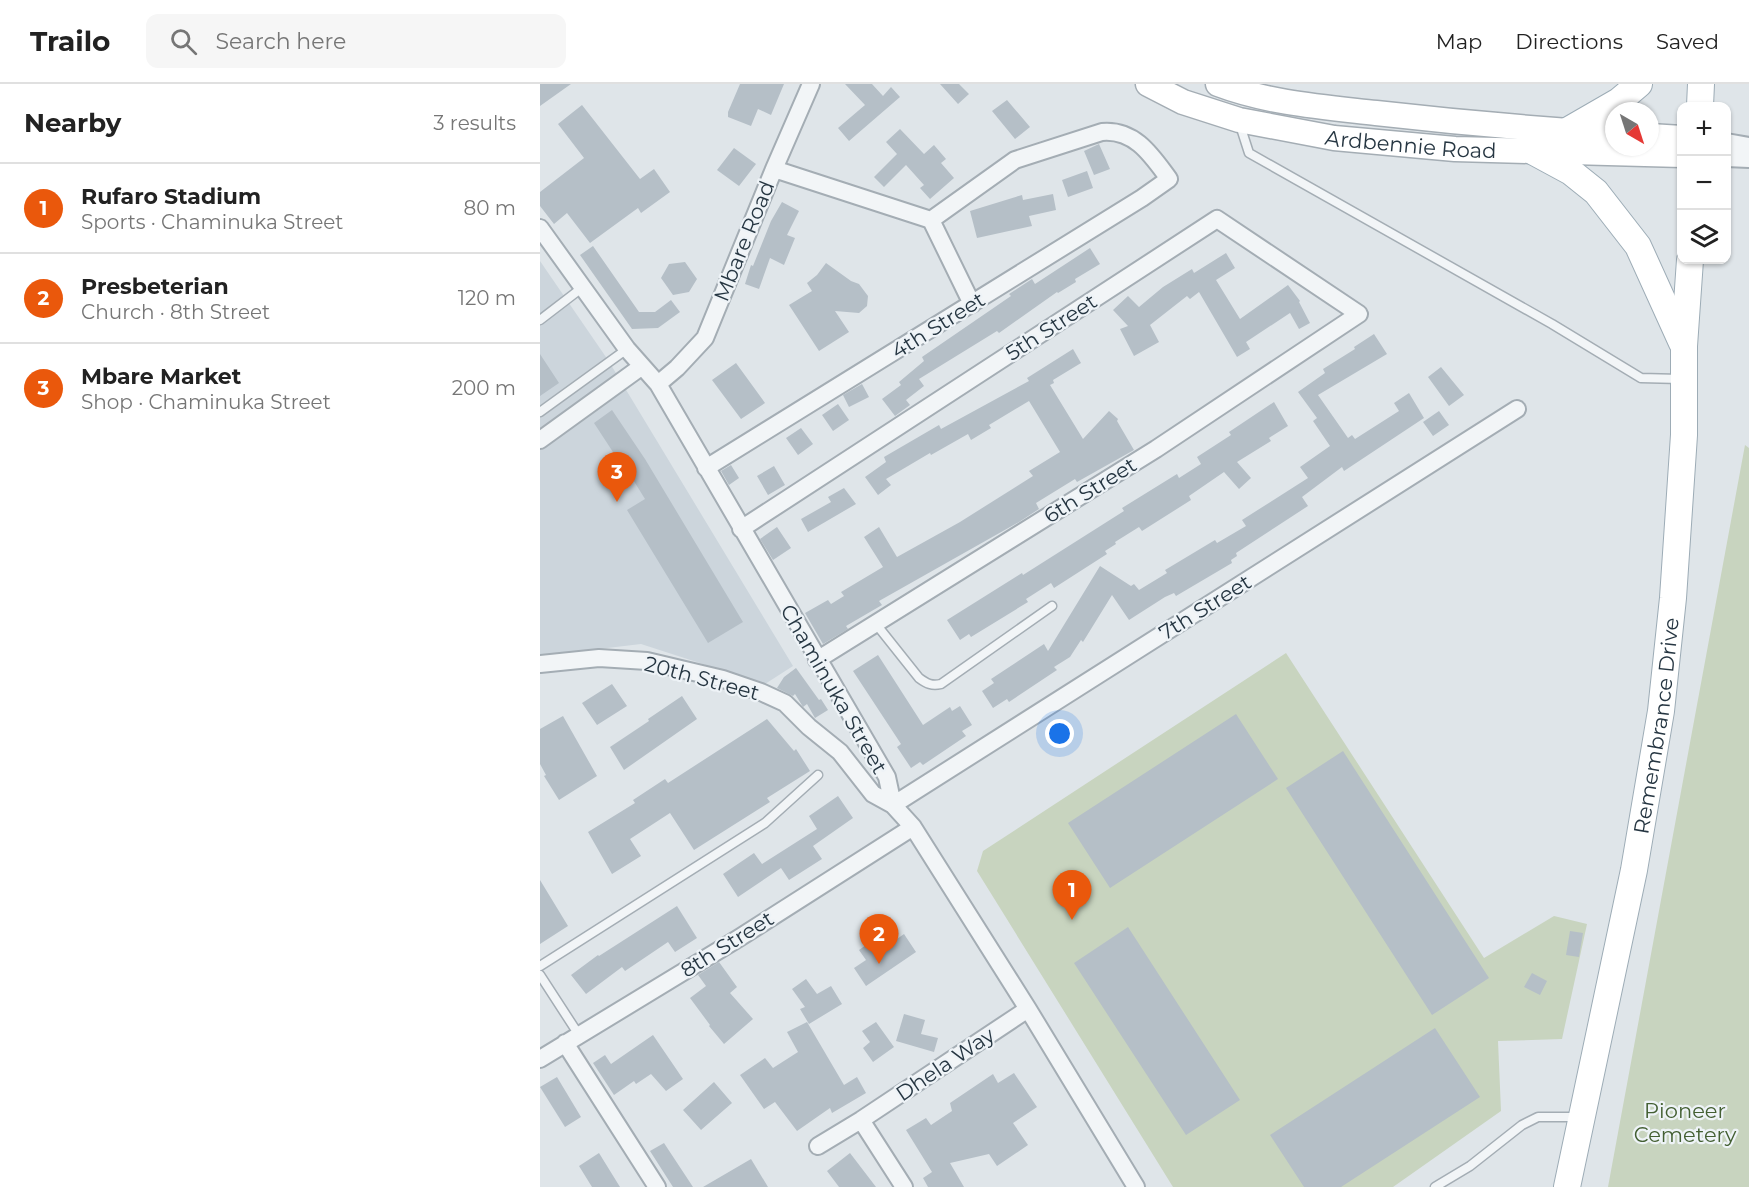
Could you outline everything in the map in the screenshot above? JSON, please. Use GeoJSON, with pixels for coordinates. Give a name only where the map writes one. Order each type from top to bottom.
{"type":"FeatureCollection","features":[{"type":"Feature","properties":{"kind":"main road","name":"Ardbennie Road"},"geometry":{"type":"LineString","coordinates":[[1148,84],[1183,102],[1239,120],[1335,138],[1455,149],[1677,155]]}},
{"type":"Feature","properties":{"kind":"main road","name":"Ardbennie Road"},"geometry":{"type":"LineString","coordinates":[[1218,84],[1272,100],[1457,122],[1605,133]]}},
{"type":"Feature","properties":{"kind":"main road"},"geometry":{"type":"LineString","coordinates":[[1567,131],[1619,101],[1639,84]]}},
{"type":"Feature","properties":{"kind":"main road"},"geometry":{"type":"LineString","coordinates":[[1700,102],[1701,84]]}},
{"type":"Feature","properties":{"kind":"main road"},"geometry":{"type":"LineString","coordinates":[[1659,137],[1677,138]]}},
{"type":"Feature","properties":{"kind":"main road"},"geometry":{"type":"LineString","coordinates":[[1534,152],[1596,192],[1638,246],[1684,346]]}},
{"type":"Feature","properties":{"kind":"main road","name":"Remembrance Drive"},"geometry":{"type":"LineString","coordinates":[[1567,1187],[1634,870],[1661,711],[1673,598],[1684,435],[1684,346],[1690,264]]}},
{"type":"Feature","properties":{"kind":"street","name":"Mbare Road"},"geometry":{"type":"LineString","coordinates":[[658,384],[677,368],[705,338],[811,84]]}},
{"type":"Feature","properties":{"kind":"street","name":"4th Street"},"geometry":{"type":"LineString","coordinates":[[706,468],[1142,198],[1169,179],[1146,148],[1121,133],[1102,132],[1015,160],[931,220]]}},
{"type":"Feature","properties":{"kind":"street"},"geometry":{"type":"LineString","coordinates":[[1731,143],[1749,146]]}},
{"type":"Feature","properties":{"kind":"street"},"geometry":{"type":"LineString","coordinates":[[1731,158],[1749,159]]}},
{"type":"Feature","properties":{"kind":"street"},"geometry":{"type":"LineString","coordinates":[[774,169],[931,220],[972,304]]}},
{"type":"Feature","properties":{"kind":"street","name":"5th Street"},"geometry":{"type":"LineString","coordinates":[[741,529],[1217,219],[1359,314]]}},
{"type":"Feature","properties":{"kind":"street","name":"Chaminuka Street"},"geometry":{"type":"LineString","coordinates":[[540,228],[640,367],[658,384],[887,777],[893,805],[913,827],[1028,1009],[1136,1187]]}},
{"type":"Feature","properties":{"kind":"street","name":"6th Street"},"geometry":{"type":"LineString","coordinates":[[817,660],[1156,449],[1359,314]]}},
{"type":"Feature","properties":{"kind":"street"},"geometry":{"type":"LineString","coordinates":[[540,440],[640,367]]}},
{"type":"Feature","properties":{"kind":"street","name":"7th Street"},"geometry":{"type":"LineString","coordinates":[[893,805],[1517,409]]}},
{"type":"Feature","properties":{"kind":"street","name":"20th Street"},"geometry":{"type":"LineString","coordinates":[[540,664],[599,658],[647,661],[723,679],[761,692],[785,703],[840,752],[873,794],[893,805]]}},
{"type":"Feature","properties":{"kind":"street","name":"8th Street"},"geometry":{"type":"LineString","coordinates":[[540,1059],[739,938],[913,827]]}},
{"type":"Feature","properties":{"kind":"street","name":"Dhela Way"},"geometry":{"type":"LineString","coordinates":[[818,1146],[1028,1009]]}},
{"type":"Feature","properties":{"kind":"street"},"geometry":{"type":"LineString","coordinates":[[572,1039],[657,1187]]}},
{"type":"Feature","properties":{"kind":"street"},"geometry":{"type":"LineString","coordinates":[[861,1120],[904,1187]]}},
{"type":"Feature","properties":{"kind":"lane"},"geometry":{"type":"LineString","coordinates":[[1239,120],[1249,153],[1552,324],[1641,378],[1684,379]]}},
{"type":"Feature","properties":{"kind":"lane"},"geometry":{"type":"LineString","coordinates":[[540,320],[583,287]]}},
{"type":"Feature","properties":{"kind":"lane"},"geometry":{"type":"LineString","coordinates":[[540,412],[627,349]]}},
{"type":"Feature","properties":{"kind":"lane"},"geometry":{"type":"LineString","coordinates":[[876,624],[919,678],[934,685],[941,684],[1052,606]]}},
{"type":"Feature","properties":{"kind":"lane"},"geometry":{"type":"LineString","coordinates":[[540,966],[765,823],[818,775]]}},
{"type":"Feature","properties":{"kind":"lane"},"geometry":{"type":"LineString","coordinates":[[540,975],[572,1039]]}},
{"type":"Feature","properties":{"kind":"lane"},"geometry":{"type":"LineString","coordinates":[[1435,1187],[1470,1166],[1522,1125],[1538,1117],[1582,1117]]}},
{"type":"Feature","properties":{"kind":"shaded area"},"geometry":{"type":"Polygon","coordinates":[[[540,261],[608,360],[793,666],[765,684],[641,644],[540,656],[540,261]]]}},
{"type":"Feature","properties":{"kind":"green space","name":"Pioneer Cemetery"},"geometry":{"type":"Polygon","coordinates":[[[1745,445],[1749,448],[1749,1187],[1608,1187],[1745,445]]]}},
{"type":"Feature","properties":{"kind":"green space"},"geometry":{"type":"Polygon","coordinates":[[[1286,653],[1484,958],[1554,916],[1587,924],[1562,1039],[1498,1041],[1501,1111],[1393,1187],[1173,1187],[977,871],[983,851],[1286,653]]]}},
{"type":"Feature","properties":{"kind":"building"},"geometry":{"type":"Polygon","coordinates":[[[540,84],[571,84],[540,106],[540,84]]]}},
{"type":"Feature","properties":{"kind":"building"},"geometry":{"type":"Polygon","coordinates":[[[740,84],[784,84],[771,115],[758,109],[751,126],[728,117],[740,84]]]}},
{"type":"Feature","properties":{"kind":"building"},"geometry":{"type":"Polygon","coordinates":[[[845,84],[872,84],[883,96],[891,87],[900,97],[849,141],[838,128],[865,105],[845,84]]]}},
{"type":"Feature","properties":{"kind":"building"},"geometry":{"type":"Polygon","coordinates":[[[940,84],[959,84],[969,94],[958,104],[940,84]]]}},
{"type":"Feature","properties":{"kind":"building"},"geometry":{"type":"Polygon","coordinates":[[[1007,100],[1030,127],[1015,139],[992,111],[1007,100]]]}},
{"type":"Feature","properties":{"kind":"building"},"geometry":{"type":"Polygon","coordinates":[[[582,105],[640,179],[654,169],[670,192],[641,213],[638,208],[590,243],[567,213],[554,224],[540,206],[540,192],[584,158],[558,124],[582,105]]]}},
{"type":"Feature","properties":{"kind":"building"},"geometry":{"type":"Polygon","coordinates":[[[900,129],[924,154],[934,145],[946,159],[941,163],[954,178],[930,199],[920,188],[924,185],[906,165],[884,187],[874,177],[897,154],[886,142],[900,129]]]}},
{"type":"Feature","properties":{"kind":"building"},"geometry":{"type":"Polygon","coordinates":[[[1099,144],[1110,169],[1094,175],[1084,151],[1099,144]]]}},
{"type":"Feature","properties":{"kind":"building"},"geometry":{"type":"Polygon","coordinates":[[[734,148],[756,164],[739,186],[717,170],[734,148]]]}},
{"type":"Feature","properties":{"kind":"building"},"geometry":{"type":"Polygon","coordinates":[[[1087,171],[1093,188],[1068,197],[1062,180],[1087,171]]]}},
{"type":"Feature","properties":{"kind":"building"},"geometry":{"type":"Polygon","coordinates":[[[1053,194],[1056,210],[1029,216],[1032,226],[977,238],[970,211],[1022,195],[1023,200],[1053,194]]]}},
{"type":"Feature","properties":{"kind":"building"},"geometry":{"type":"Polygon","coordinates":[[[782,202],[799,211],[787,235],[795,238],[784,265],[770,258],[759,289],[745,284],[751,265],[753,266],[771,221],[782,202]]]}},
{"type":"Feature","properties":{"kind":"building"},"geometry":{"type":"Polygon","coordinates":[[[593,246],[639,312],[655,312],[671,300],[680,312],[658,328],[632,329],[580,255],[593,246]]]}},
{"type":"Feature","properties":{"kind":"building"},"geometry":{"type":"Polygon","coordinates":[[[1090,248],[1100,264],[999,333],[997,331],[919,379],[924,386],[906,400],[910,405],[895,416],[882,399],[901,385],[899,382],[924,361],[922,357],[1032,279],[1035,284],[1090,248]]]}},
{"type":"Feature","properties":{"kind":"building"},"geometry":{"type":"Polygon","coordinates":[[[1226,253],[1235,268],[1216,280],[1240,319],[1288,285],[1300,301],[1310,323],[1299,329],[1290,313],[1246,342],[1250,349],[1237,357],[1199,292],[1190,299],[1187,296],[1150,325],[1159,342],[1134,356],[1120,329],[1128,326],[1113,310],[1128,296],[1139,307],[1163,287],[1192,269],[1194,273],[1226,253]]]}},
{"type":"Feature","properties":{"kind":"building"},"geometry":{"type":"Polygon","coordinates":[[[685,262],[697,279],[689,292],[673,295],[661,278],[669,264],[685,262]]]}},
{"type":"Feature","properties":{"kind":"building"},"geometry":{"type":"Polygon","coordinates":[[[826,263],[859,284],[868,296],[867,306],[859,313],[835,311],[849,332],[819,351],[789,305],[812,291],[807,283],[826,263]]]}},
{"type":"Feature","properties":{"kind":"building"},"geometry":{"type":"Polygon","coordinates":[[[1374,334],[1387,354],[1318,395],[1348,438],[1352,435],[1355,439],[1399,411],[1394,403],[1409,393],[1424,418],[1344,471],[1342,467],[1302,497],[1308,506],[1236,553],[1237,556],[1231,560],[1232,563],[1176,596],[1174,593],[1165,597],[1129,620],[1112,595],[1083,642],[1081,640],[1070,657],[1054,667],[1057,670],[1009,702],[1007,699],[993,708],[982,691],[994,683],[991,679],[1044,644],[1048,651],[1100,566],[1131,586],[1134,584],[1139,590],[1167,573],[1165,570],[1215,540],[1217,543],[1246,526],[1242,520],[1308,478],[1300,467],[1330,446],[1313,421],[1317,418],[1298,392],[1325,373],[1323,369],[1374,334]]]}},
{"type":"Feature","properties":{"kind":"building"},"geometry":{"type":"Polygon","coordinates":[[[1073,349],[1081,363],[1053,380],[1054,383],[1050,385],[1083,439],[1109,411],[1118,419],[1117,421],[1134,450],[1077,482],[1075,479],[1036,503],[1039,509],[879,601],[882,605],[846,626],[848,629],[823,644],[805,613],[828,600],[831,604],[844,596],[841,592],[883,567],[864,537],[879,527],[897,557],[960,522],[1033,476],[1029,471],[1060,452],[1029,401],[989,425],[991,428],[971,440],[968,434],[886,479],[891,485],[878,495],[865,477],[886,462],[884,457],[939,425],[941,429],[1029,381],[1027,378],[1073,349]]]}},
{"type":"Feature","properties":{"kind":"building"},"geometry":{"type":"Polygon","coordinates":[[[540,354],[559,383],[540,396],[540,354]]]}},
{"type":"Feature","properties":{"kind":"building"},"geometry":{"type":"Polygon","coordinates":[[[736,363],[765,403],[741,419],[712,380],[736,363]]]}},
{"type":"Feature","properties":{"kind":"building"},"geometry":{"type":"Polygon","coordinates":[[[1441,367],[1464,395],[1449,406],[1428,377],[1441,367]]]}},
{"type":"Feature","properties":{"kind":"building"},"geometry":{"type":"Polygon","coordinates":[[[862,384],[869,397],[849,407],[843,395],[862,384]]]}},
{"type":"Feature","properties":{"kind":"building"},"geometry":{"type":"Polygon","coordinates":[[[1274,402],[1288,426],[1269,438],[1271,441],[1237,462],[1251,478],[1239,489],[1224,472],[1189,496],[1191,500],[1142,531],[1139,527],[1115,542],[1116,544],[1105,551],[1107,554],[1054,588],[1051,583],[1026,599],[1028,602],[971,637],[969,634],[960,640],[947,620],[1124,511],[1122,508],[1177,474],[1179,478],[1201,464],[1197,457],[1231,435],[1229,432],[1274,402]]]}},
{"type":"Feature","properties":{"kind":"building"},"geometry":{"type":"Polygon","coordinates":[[[838,404],[849,420],[833,431],[822,415],[838,404]]]}},
{"type":"Feature","properties":{"kind":"building"},"geometry":{"type":"Polygon","coordinates":[[[612,410],[645,459],[743,622],[708,643],[627,510],[645,499],[594,423],[612,410]]]}},
{"type":"Feature","properties":{"kind":"building"},"geometry":{"type":"Polygon","coordinates":[[[1439,411],[1449,425],[1433,436],[1423,422],[1439,411]]]}},
{"type":"Feature","properties":{"kind":"building"},"geometry":{"type":"Polygon","coordinates":[[[801,428],[813,444],[798,455],[786,438],[801,428]]]}},
{"type":"Feature","properties":{"kind":"building"},"geometry":{"type":"Polygon","coordinates":[[[731,465],[739,478],[729,485],[721,471],[731,465]]]}},
{"type":"Feature","properties":{"kind":"building"},"geometry":{"type":"Polygon","coordinates":[[[774,466],[785,485],[768,495],[757,476],[774,466]]]}},
{"type":"Feature","properties":{"kind":"building"},"geometry":{"type":"Polygon","coordinates":[[[844,488],[856,504],[808,532],[801,519],[831,502],[828,497],[844,488]]]}},
{"type":"Feature","properties":{"kind":"building"},"geometry":{"type":"Polygon","coordinates":[[[777,527],[791,548],[773,560],[760,539],[777,527]]]}},
{"type":"Feature","properties":{"kind":"building"},"geometry":{"type":"Polygon","coordinates":[[[878,655],[923,725],[950,707],[952,711],[960,706],[972,725],[962,731],[966,736],[923,765],[920,762],[911,768],[897,747],[901,744],[853,671],[878,655]]]}},
{"type":"Feature","properties":{"kind":"building"},"geometry":{"type":"Polygon","coordinates":[[[796,668],[828,710],[815,718],[807,704],[803,707],[795,694],[793,696],[777,688],[784,677],[796,668]]]}},
{"type":"Feature","properties":{"kind":"building"},"geometry":{"type":"Polygon","coordinates":[[[612,684],[627,706],[597,725],[582,703],[612,684]]]}},
{"type":"Feature","properties":{"kind":"building"},"geometry":{"type":"Polygon","coordinates":[[[682,696],[697,719],[624,770],[610,747],[682,696]]]}},
{"type":"Feature","properties":{"kind":"building"},"geometry":{"type":"Polygon","coordinates":[[[1236,714],[1278,779],[1110,888],[1068,823],[1236,714]]]}},
{"type":"Feature","properties":{"kind":"building"},"geometry":{"type":"Polygon","coordinates":[[[563,716],[597,776],[559,800],[544,776],[546,775],[540,764],[540,729],[563,716]]]}},
{"type":"Feature","properties":{"kind":"building"},"geometry":{"type":"Polygon","coordinates":[[[767,719],[794,751],[796,749],[810,771],[767,798],[770,802],[694,850],[670,813],[630,839],[641,856],[612,874],[588,832],[635,803],[633,800],[665,779],[668,783],[767,719]]]}},
{"type":"Feature","properties":{"kind":"building"},"geometry":{"type":"Polygon","coordinates":[[[1343,751],[1489,978],[1432,1015],[1286,788],[1343,751]]]}},
{"type":"Feature","properties":{"kind":"building"},"geometry":{"type":"Polygon","coordinates":[[[838,796],[853,818],[813,846],[822,859],[789,880],[781,868],[738,897],[723,874],[754,853],[762,864],[817,829],[809,816],[838,796]]]}},
{"type":"Feature","properties":{"kind":"building"},"geometry":{"type":"Polygon","coordinates":[[[540,880],[568,926],[540,944],[540,880]]]}},
{"type":"Feature","properties":{"kind":"building"},"geometry":{"type":"Polygon","coordinates":[[[677,906],[697,938],[675,952],[668,942],[625,971],[622,967],[586,994],[571,975],[598,955],[677,906]]]}},
{"type":"Feature","properties":{"kind":"building"},"geometry":{"type":"Polygon","coordinates":[[[1128,927],[1240,1100],[1186,1135],[1074,963],[1128,927]]]}},
{"type":"Feature","properties":{"kind":"building"},"geometry":{"type":"Polygon","coordinates":[[[1570,931],[1583,933],[1579,957],[1566,955],[1570,931]]]}},
{"type":"Feature","properties":{"kind":"building"},"geometry":{"type":"Polygon","coordinates":[[[904,934],[916,952],[866,986],[854,968],[866,960],[859,950],[873,940],[880,951],[904,934]]]}},
{"type":"Feature","properties":{"kind":"building"},"geometry":{"type":"Polygon","coordinates":[[[719,962],[737,987],[730,993],[753,1019],[724,1044],[690,998],[706,986],[698,975],[719,962]]]}},
{"type":"Feature","properties":{"kind":"building"},"geometry":{"type":"Polygon","coordinates":[[[1532,973],[1547,981],[1540,995],[1524,987],[1532,973]]]}},
{"type":"Feature","properties":{"kind":"building"},"geometry":{"type":"Polygon","coordinates":[[[806,979],[817,994],[831,986],[842,1004],[809,1024],[800,1009],[805,1007],[792,989],[806,979]]]}},
{"type":"Feature","properties":{"kind":"building"},"geometry":{"type":"Polygon","coordinates":[[[904,1014],[925,1020],[921,1034],[938,1038],[934,1052],[896,1041],[904,1014]]]}},
{"type":"Feature","properties":{"kind":"building"},"geometry":{"type":"Polygon","coordinates":[[[807,1022],[844,1085],[857,1077],[866,1093],[832,1113],[830,1108],[797,1131],[775,1102],[764,1109],[740,1075],[765,1058],[773,1068],[798,1052],[787,1032],[807,1022]]]}},
{"type":"Feature","properties":{"kind":"building"},"geometry":{"type":"Polygon","coordinates":[[[876,1022],[894,1047],[873,1062],[863,1048],[870,1042],[862,1031],[876,1022]]]}},
{"type":"Feature","properties":{"kind":"building"},"geometry":{"type":"Polygon","coordinates":[[[1435,1028],[1480,1097],[1341,1187],[1304,1187],[1270,1135],[1435,1028]]]}},
{"type":"Feature","properties":{"kind":"building"},"geometry":{"type":"Polygon","coordinates":[[[653,1035],[683,1079],[666,1091],[651,1074],[636,1084],[634,1081],[614,1095],[593,1063],[605,1055],[611,1064],[653,1035]]]}},
{"type":"Feature","properties":{"kind":"building"},"geometry":{"type":"Polygon","coordinates":[[[1014,1073],[1037,1107],[1013,1123],[1028,1145],[997,1166],[989,1154],[950,1163],[964,1187],[928,1187],[923,1178],[932,1172],[906,1130],[926,1118],[931,1125],[952,1111],[950,1103],[993,1074],[998,1083],[1014,1073]]]}},
{"type":"Feature","properties":{"kind":"building"},"geometry":{"type":"Polygon","coordinates":[[[557,1077],[581,1117],[565,1127],[540,1087],[557,1077]]]}},
{"type":"Feature","properties":{"kind":"building"},"geometry":{"type":"Polygon","coordinates":[[[714,1082],[732,1103],[701,1130],[683,1110],[714,1082]]]}},
{"type":"Feature","properties":{"kind":"building"},"geometry":{"type":"Polygon","coordinates":[[[664,1143],[693,1187],[673,1187],[650,1151],[664,1143]]]}},
{"type":"Feature","properties":{"kind":"building"},"geometry":{"type":"Polygon","coordinates":[[[599,1153],[620,1187],[592,1187],[579,1166],[599,1153]]]}},
{"type":"Feature","properties":{"kind":"building"},"geometry":{"type":"Polygon","coordinates":[[[850,1153],[876,1187],[839,1187],[827,1171],[850,1153]]]}},
{"type":"Feature","properties":{"kind":"building"},"geometry":{"type":"Polygon","coordinates":[[[751,1159],[768,1187],[703,1187],[751,1159]]]}},
{"type":"Feature","properties":{"kind":"place","name":"Mbare Market"},"geometry":{"type":"Point","coordinates":[617,502]}},
{"type":"Feature","properties":{"kind":"place","name":"Rufaro Stadium"},"geometry":{"type":"Point","coordinates":[1072,920]}},
{"type":"Feature","properties":{"kind":"place","name":"Presbeterian"},"geometry":{"type":"Point","coordinates":[879,964]}}]}
